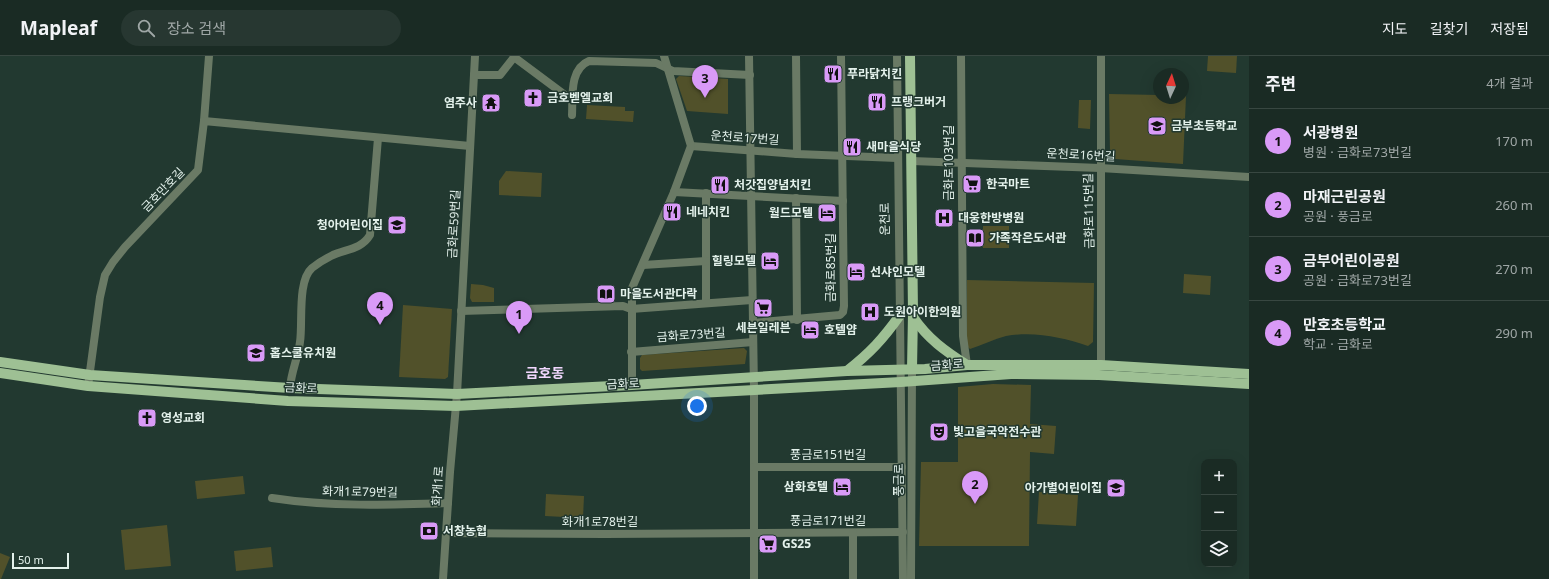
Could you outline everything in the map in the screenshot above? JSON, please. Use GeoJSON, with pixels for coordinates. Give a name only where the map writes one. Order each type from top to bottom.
{"type":"FeatureCollection","features":[{"type":"Feature","properties":{"kind":"main road"},"geometry":{"type":"LineString","coordinates":[[910,56],[913,317],[912,369]]}},
{"type":"Feature","properties":{"kind":"main road"},"geometry":{"type":"LineString","coordinates":[[847,371],[883,339],[900,315]]}},
{"type":"Feature","properties":{"kind":"main road"},"geometry":{"type":"LineString","coordinates":[[913,317],[920,328],[938,346],[967,365]]}},
{"type":"Feature","properties":{"kind":"main road","name":"금화로"},"geometry":{"type":"LineString","coordinates":[[0,362],[90,375],[290,388],[458,394],[967,365],[1101,365],[1249,374]]}},
{"type":"Feature","properties":{"kind":"main road","name":"금화로"},"geometry":{"type":"LineString","coordinates":[[0,373],[88,386],[288,401],[456,406],[901,382],[1011,374],[1099,375],[1249,384]]}},
{"type":"Feature","properties":{"kind":"street","name":"금호만호길"},"geometry":{"type":"LineString","coordinates":[[88,386],[97,318],[105,275],[125,247],[198,170],[204,121],[209,56]]}},
{"type":"Feature","properties":{"kind":"street","name":"금화로59번길"},"geometry":{"type":"LineString","coordinates":[[458,394],[475,56]]}},
{"type":"Feature","properties":{"kind":"street"},"geometry":{"type":"LineString","coordinates":[[632,385],[632,288],[674,192],[691,146],[664,56]]}},
{"type":"Feature","properties":{"kind":"street"},"geometry":{"type":"LineString","coordinates":[[749,56],[754,390],[754,579]]}},
{"type":"Feature","properties":{"kind":"street","name":"운천로17번길"},"geometry":{"type":"LineString","coordinates":[[796,56],[797,154]]}},
{"type":"Feature","properties":{"kind":"street"},"geometry":{"type":"LineString","coordinates":[[841,56],[843,155]]}},
{"type":"Feature","properties":{"kind":"street","name":"운천로"},"geometry":{"type":"LineString","coordinates":[[897,56],[897,158],[901,382]]}},
{"type":"Feature","properties":{"kind":"street","name":"금화로103번길"},"geometry":{"type":"LineString","coordinates":[[960,56],[963,336],[967,365]]}},
{"type":"Feature","properties":{"kind":"street","name":"금화로115번길"},"geometry":{"type":"LineString","coordinates":[[1101,56],[1101,365]]}},
{"type":"Feature","properties":{"kind":"street"},"geometry":{"type":"LineString","coordinates":[[474,75],[500,75],[514,57],[573,101]]}},
{"type":"Feature","properties":{"kind":"street"},"geometry":{"type":"LineString","coordinates":[[572,115],[575,78],[582,65],[589,61],[656,63],[673,71],[750,75]]}},
{"type":"Feature","properties":{"kind":"street"},"geometry":{"type":"LineString","coordinates":[[204,121],[470,146]]}},
{"type":"Feature","properties":{"kind":"street"},"geometry":{"type":"LineString","coordinates":[[290,388],[291,374],[300,343],[303,290],[311,269],[330,256],[361,245],[370,235],[378,138]]}},
{"type":"Feature","properties":{"kind":"street","name":"운천로17번길"},"geometry":{"type":"LineString","coordinates":[[691,146],[797,154],[897,158]]}},
{"type":"Feature","properties":{"kind":"street","name":"금화로85번길"},"geometry":{"type":"LineString","coordinates":[[752,323],[840,315],[843,312],[843,155]]}},
{"type":"Feature","properties":{"kind":"street","name":"운천로16번길"},"geometry":{"type":"LineString","coordinates":[[912,161],[1100,168],[1249,177]]}},
{"type":"Feature","properties":{"kind":"street"},"geometry":{"type":"LineString","coordinates":[[674,192],[843,201]]}},
{"type":"Feature","properties":{"kind":"street"},"geometry":{"type":"LineString","coordinates":[[706,194],[706,303]]}},
{"type":"Feature","properties":{"kind":"street"},"geometry":{"type":"LineString","coordinates":[[796,198],[797,320]]}},
{"type":"Feature","properties":{"kind":"street"},"geometry":{"type":"LineString","coordinates":[[643,265],[706,261]]}},
{"type":"Feature","properties":{"kind":"street"},"geometry":{"type":"LineString","coordinates":[[462,311],[623,306],[631,309],[752,300]]}},
{"type":"Feature","properties":{"kind":"street","name":"금화로73번길"},"geometry":{"type":"LineString","coordinates":[[631,352],[753,342]]}},
{"type":"Feature","properties":{"kind":"street"},"geometry":{"type":"LineString","coordinates":[[912,369],[912,381]]}},
{"type":"Feature","properties":{"kind":"street","name":"풍금로"},"geometry":{"type":"LineString","coordinates":[[911,579],[912,381]]}},
{"type":"Feature","properties":{"kind":"street","name":"풍금로"},"geometry":{"type":"LineString","coordinates":[[901,382],[903,579]]}},
{"type":"Feature","properties":{"kind":"street","name":"화개1로"},"geometry":{"type":"LineString","coordinates":[[443,579],[458,394]]}},
{"type":"Feature","properties":{"kind":"street","name":"풍금로151번길"},"geometry":{"type":"LineString","coordinates":[[754,467],[902,467]]}},
{"type":"Feature","properties":{"kind":"street","name":"화개1로79번길"},"geometry":{"type":"LineString","coordinates":[[272,498],[297,502],[375,506],[448,503]]}},
{"type":"Feature","properties":{"kind":"street","name":"풍금로171번길"},"geometry":{"type":"LineString","coordinates":[[754,533],[902,532]]}},
{"type":"Feature","properties":{"kind":"street","name":"화개1로78번길"},"geometry":{"type":"LineString","coordinates":[[446,534],[754,533]]}},
{"type":"Feature","properties":{"kind":"street"},"geometry":{"type":"LineString","coordinates":[[853,533],[853,579]]}},
{"type":"Feature","properties":{"kind":"shaded area"},"geometry":{"type":"Polygon","coordinates":[[[1208,56],[1237,56],[1236,73],[1207,71],[1208,56]]]}},
{"type":"Feature","properties":{"kind":"shaded area"},"geometry":{"type":"Polygon","coordinates":[[[679,76],[728,79],[728,114],[687,111],[676,79],[679,76]]]}},
{"type":"Feature","properties":{"kind":"shaded area"},"geometry":{"type":"Polygon","coordinates":[[[1109,94],[1153,95],[1153,104],[1186,104],[1183,164],[1115,159],[1110,153],[1109,94]]]}},
{"type":"Feature","properties":{"kind":"shaded area"},"geometry":{"type":"Polygon","coordinates":[[[1079,100],[1091,100],[1090,129],[1078,128],[1079,100]]]}},
{"type":"Feature","properties":{"kind":"shaded area"},"geometry":{"type":"Polygon","coordinates":[[[587,105],[625,107],[625,111],[634,111],[633,122],[586,119],[587,105]]]}},
{"type":"Feature","properties":{"kind":"shaded area"},"geometry":{"type":"Polygon","coordinates":[[[506,171],[542,173],[541,197],[499,195],[499,181],[506,171]]]}},
{"type":"Feature","properties":{"kind":"shaded area"},"geometry":{"type":"Polygon","coordinates":[[[983,226],[1009,226],[1009,248],[983,248],[983,226]]]}},
{"type":"Feature","properties":{"kind":"shaded area"},"geometry":{"type":"Polygon","coordinates":[[[1184,274],[1211,276],[1210,295],[1183,293],[1184,274]]]}},
{"type":"Feature","properties":{"kind":"shaded area"},"geometry":{"type":"Polygon","coordinates":[[[967,280],[1094,283],[1093,342],[1088,346],[1048,336],[1027,334],[1002,337],[970,349],[967,346],[967,280]]]}},
{"type":"Feature","properties":{"kind":"shaded area"},"geometry":{"type":"Polygon","coordinates":[[[471,284],[494,288],[494,302],[472,302],[470,298],[471,284]]]}},
{"type":"Feature","properties":{"kind":"shaded area"},"geometry":{"type":"Polygon","coordinates":[[[403,305],[452,309],[448,377],[445,379],[399,377],[403,305]]]}},
{"type":"Feature","properties":{"kind":"shaded area"},"geometry":{"type":"Polygon","coordinates":[[[744,348],[747,351],[745,364],[642,371],[640,369],[640,358],[642,355],[744,348]]]}},
{"type":"Feature","properties":{"kind":"shaded area"},"geometry":{"type":"Polygon","coordinates":[[[993,384],[1031,385],[1030,424],[1056,426],[1054,454],[1030,452],[1029,546],[919,546],[921,462],[958,462],[958,387],[993,384]]]}},
{"type":"Feature","properties":{"kind":"shaded area"},"geometry":{"type":"Polygon","coordinates":[[[243,476],[245,494],[197,499],[195,481],[243,476]]]}},
{"type":"Feature","properties":{"kind":"shaded area"},"geometry":{"type":"Polygon","coordinates":[[[1039,492],[1078,495],[1076,526],[1037,524],[1039,492]]]}},
{"type":"Feature","properties":{"kind":"shaded area"},"geometry":{"type":"Polygon","coordinates":[[[546,494],[584,496],[583,518],[545,516],[546,494]]]}},
{"type":"Feature","properties":{"kind":"shaded area"},"geometry":{"type":"Polygon","coordinates":[[[167,525],[171,566],[125,570],[121,530],[167,525]]]}},
{"type":"Feature","properties":{"kind":"shaded area"},"geometry":{"type":"Polygon","coordinates":[[[271,547],[273,567],[236,571],[234,551],[271,547]]]}},
{"type":"Feature","properties":{"kind":"shaded area"},"geometry":{"type":"Polygon","coordinates":[[[0,553],[10,557],[1,579],[0,579],[0,553]]]}},
{"type":"Feature","properties":{"kind":"place","name":"푸라닭치킨"},"geometry":{"type":"Point","coordinates":[833,74]}},
{"type":"Feature","properties":{"kind":"place","name":"금호벧엘교회"},"geometry":{"type":"Point","coordinates":[533,98]}},
{"type":"Feature","properties":{"kind":"place","name":"금부어린이공원"},"geometry":{"type":"Point","coordinates":[705,98]}},
{"type":"Feature","properties":{"kind":"place","name":"프랭크버거"},"geometry":{"type":"Point","coordinates":[877,102]}},
{"type":"Feature","properties":{"kind":"place","name":"염주사"},"geometry":{"type":"Point","coordinates":[491,103]}},
{"type":"Feature","properties":{"kind":"place","name":"금부초등학교"},"geometry":{"type":"Point","coordinates":[1157,126]}},
{"type":"Feature","properties":{"kind":"place","name":"새마을식당"},"geometry":{"type":"Point","coordinates":[852,147]}},
{"type":"Feature","properties":{"kind":"place","name":"한국마트"},"geometry":{"type":"Point","coordinates":[972,184]}},
{"type":"Feature","properties":{"kind":"place","name":"처갓집양념치킨"},"geometry":{"type":"Point","coordinates":[720,185]}},
{"type":"Feature","properties":{"kind":"place","name":"네네치킨"},"geometry":{"type":"Point","coordinates":[672,212]}},
{"type":"Feature","properties":{"kind":"place","name":"월드모텔"},"geometry":{"type":"Point","coordinates":[827,213]}},
{"type":"Feature","properties":{"kind":"place","name":"대웅한방병원"},"geometry":{"type":"Point","coordinates":[944,218]}},
{"type":"Feature","properties":{"kind":"place","name":"청아어린이집"},"geometry":{"type":"Point","coordinates":[397,225]}},
{"type":"Feature","properties":{"kind":"place","name":"가족작은도서관"},"geometry":{"type":"Point","coordinates":[975,238]}},
{"type":"Feature","properties":{"kind":"place","name":"힐링모텔"},"geometry":{"type":"Point","coordinates":[770,261]}},
{"type":"Feature","properties":{"kind":"place","name":"선샤인모텔"},"geometry":{"type":"Point","coordinates":[856,272]}},
{"type":"Feature","properties":{"kind":"place","name":"마을도서관다락"},"geometry":{"type":"Point","coordinates":[606,294]}},
{"type":"Feature","properties":{"kind":"place","name":"세븐일레븐"},"geometry":{"type":"Point","coordinates":[763,308]}},
{"type":"Feature","properties":{"kind":"place","name":"도원아이한의원"},"geometry":{"type":"Point","coordinates":[870,312]}},
{"type":"Feature","properties":{"kind":"place","name":"만호초등학교"},"geometry":{"type":"Point","coordinates":[380,325]}},
{"type":"Feature","properties":{"kind":"place","name":"호텔얌"},"geometry":{"type":"Point","coordinates":[810,330]}},
{"type":"Feature","properties":{"kind":"place","name":"서광병원"},"geometry":{"type":"Point","coordinates":[519,334]}},
{"type":"Feature","properties":{"kind":"place","name":"홉스쿨유치원"},"geometry":{"type":"Point","coordinates":[256,353]}},
{"type":"Feature","properties":{"kind":"place","name":"영성교회"},"geometry":{"type":"Point","coordinates":[147,418]}},
{"type":"Feature","properties":{"kind":"place","name":"빛고을국악전수관"},"geometry":{"type":"Point","coordinates":[939,432]}},
{"type":"Feature","properties":{"kind":"place","name":"삼화호텔"},"geometry":{"type":"Point","coordinates":[842,487]}},
{"type":"Feature","properties":{"kind":"place","name":"아가별어린이집"},"geometry":{"type":"Point","coordinates":[1116,488]}},
{"type":"Feature","properties":{"kind":"place","name":"마재근린공원"},"geometry":{"type":"Point","coordinates":[975,504]}},
{"type":"Feature","properties":{"kind":"place","name":"서창농협"},"geometry":{"type":"Point","coordinates":[429,531]}},
{"type":"Feature","properties":{"kind":"place","name":"GS25"},"geometry":{"type":"Point","coordinates":[768,544]}},
{"type":"Feature","properties":{"kind":"district","name":"금호동"},"geometry":{"type":"Point","coordinates":[545,373]}}]}
